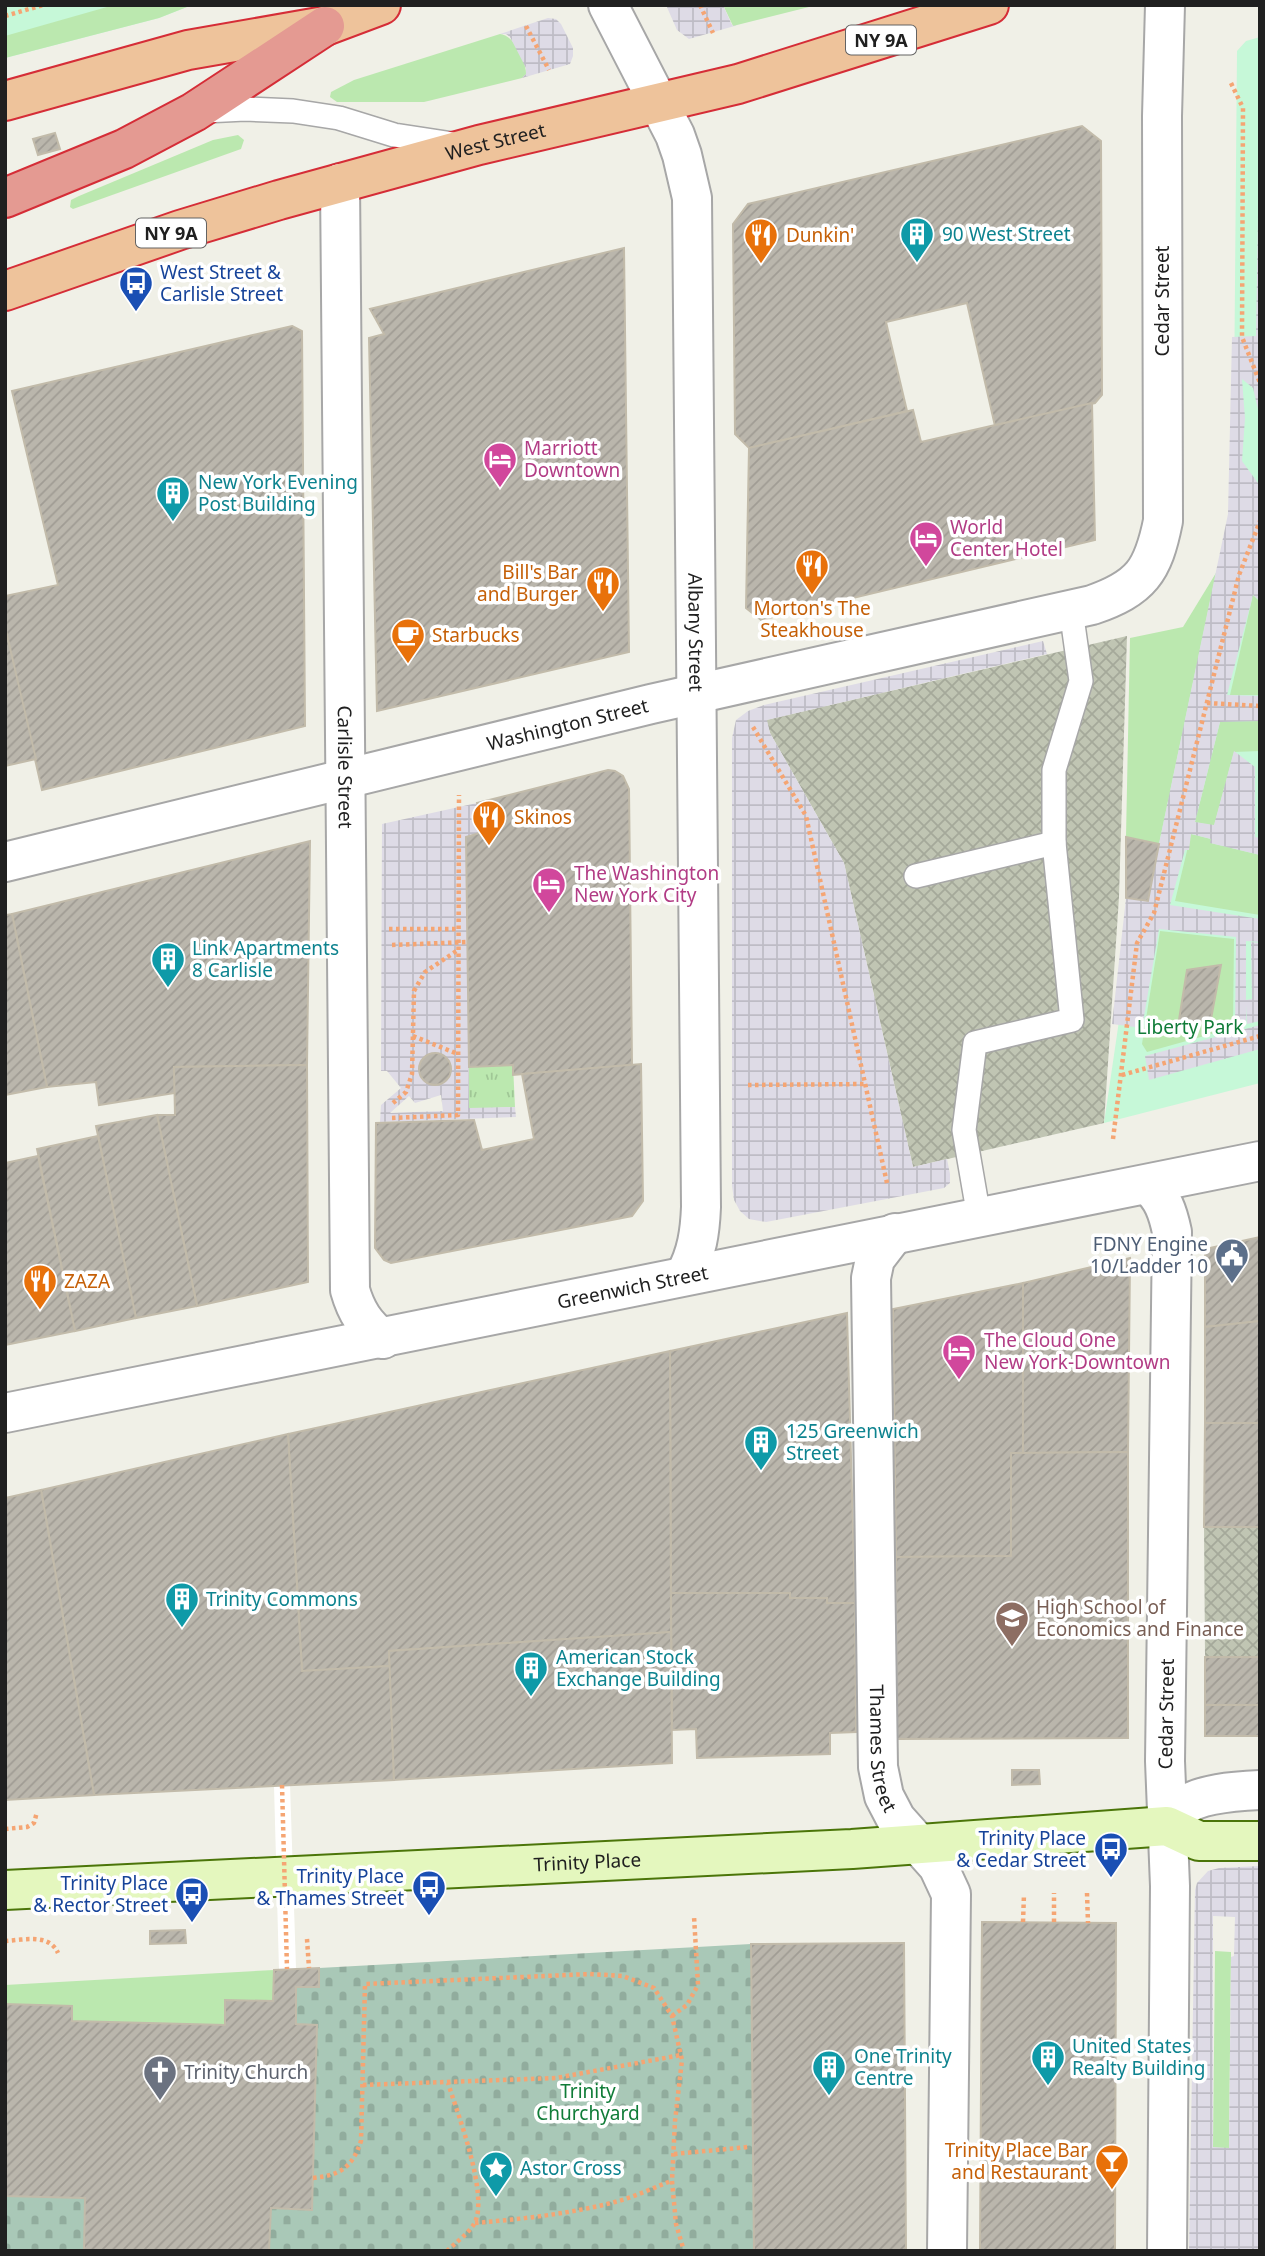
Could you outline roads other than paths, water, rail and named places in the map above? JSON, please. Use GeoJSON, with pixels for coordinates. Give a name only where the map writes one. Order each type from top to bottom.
{"type":"FeatureCollection","features":[{"type":"Feature","properties":{"kind":"highway"},"geometry":{"type":"LineString","coordinates":[[5,101],[188,50],[325,26],[381,5]]}},
{"type":"Feature","properties":{"kind":"highway","name":"West Street"},"geometry":{"type":"LineString","coordinates":[[5,291],[180,230],[340,183],[479,145],[738,84],[989,5]]}},
{"type":"Feature","properties":{"kind":"highway"},"geometry":{"type":"LineString","coordinates":[[5,198],[124,149],[194,112],[325,26]]}},
{"type":"Feature","properties":{"kind":"main road"},"geometry":{"type":"LineString","coordinates":[[1167,1826],[1199,1842],[1260,1841]]}},
{"type":"Feature","properties":{"kind":"main road","name":"Trinity Place"},"geometry":{"type":"LineString","coordinates":[[5,1890],[917,1845],[1167,1826]]}},
{"type":"Feature","properties":{"kind":"street","name":"Albany Street"},"geometry":{"type":"LineString","coordinates":[[608,5],[659,102],[682,155],[692,198],[701,1207],[700,1233],[695,1257],[685,1275]]}},
{"type":"Feature","properties":{"kind":"street","name":"Cedar Street"},"geometry":{"type":"LineString","coordinates":[[1130,587],[1145,573],[1157,552],[1163,521],[1162,116],[1165,5]]}},
{"type":"Feature","properties":{"kind":"street","name":"Carlisle Street"},"geometry":{"type":"LineString","coordinates":[[340,183],[350,1290],[362,1318],[372,1331],[383,1339]]}},
{"type":"Feature","properties":{"kind":"street","name":"Washington Street"},"geometry":{"type":"LineString","coordinates":[[5,862],[696,694],[1071,610],[1114,597],[1130,587]]}},
{"type":"Feature","properties":{"kind":"street","name":"Greenwich Street"},"geometry":{"type":"LineString","coordinates":[[5,1413],[1260,1161]]}},
{"type":"Feature","properties":{"kind":"street","name":"Cedar Street"},"geometry":{"type":"LineString","coordinates":[[1148,1185],[1164,1203],[1172,1232],[1165,1761],[1170,1899],[1167,2251]]}},
{"type":"Feature","properties":{"kind":"street","name":"Thames Street"},"geometry":{"type":"LineString","coordinates":[[895,1233],[875,1259],[871,1278],[878,1767],[884,1796],[896,1819],[938,1866],[951,1894],[947,2251]]}},
{"type":"Feature","properties":{"kind":"street"},"geometry":{"type":"LineString","coordinates":[[1167,1826],[1179,1810],[1194,1800],[1260,1790]]}},
{"type":"Feature","properties":{"kind":"lane"},"geometry":{"type":"LineString","coordinates":[[194,112],[245,108],[293,111],[339,118],[394,135],[439,143],[479,145]]}},
{"type":"Feature","properties":{"kind":"lane"},"geometry":{"type":"LineString","coordinates":[[5,175],[38,176],[75,170]]}},
{"type":"Feature","properties":{"kind":"lane"},"geometry":{"type":"LineString","coordinates":[[979,1217],[964,1130],[975,1043],[1072,1020],[1054,843],[1054,770],[1081,681],[1071,610]]}},
{"type":"Feature","properties":{"kind":"lane"},"geometry":{"type":"LineString","coordinates":[[916,876],[1054,843]]}},
{"type":"Feature","properties":{"kind":"place","name":"90 West Street"},"geometry":{"type":"Point","coordinates":[917,264]}},
{"type":"Feature","properties":{"kind":"place","name":"Dunkin'"},"geometry":{"type":"Point","coordinates":[761,265]}},
{"type":"Feature","properties":{"kind":"place","name":"West Street & Carlisle Street"},"geometry":{"type":"Point","coordinates":[136,313]}},
{"type":"Feature","properties":{"kind":"place","name":"Marriott Downtown"},"geometry":{"type":"Point","coordinates":[500,489]}},
{"type":"Feature","properties":{"kind":"place","name":"New York Evening Post Building"},"geometry":{"type":"Point","coordinates":[173,523]}},
{"type":"Feature","properties":{"kind":"place","name":"World Center Hotel"},"geometry":{"type":"Point","coordinates":[926,568]}},
{"type":"Feature","properties":{"kind":"place","name":"Morton's The Steakhouse"},"geometry":{"type":"Point","coordinates":[812,596]}},
{"type":"Feature","properties":{"kind":"place","name":"Bill's Bar and Burger"},"geometry":{"type":"Point","coordinates":[603,613]}},
{"type":"Feature","properties":{"kind":"place","name":"Starbucks"},"geometry":{"type":"Point","coordinates":[408,665]}},
{"type":"Feature","properties":{"kind":"place","name":"Skinos"},"geometry":{"type":"Point","coordinates":[489,847]}},
{"type":"Feature","properties":{"kind":"place","name":"The Washington New York City"},"geometry":{"type":"Point","coordinates":[549,914]}},
{"type":"Feature","properties":{"kind":"place","name":"Link Apartments 8 Carlisle"},"geometry":{"type":"Point","coordinates":[168,989]}},
{"type":"Feature","properties":{"kind":"place","name":"FDNY Engine 10/Ladder 10"},"geometry":{"type":"Point","coordinates":[1232,1285]}},
{"type":"Feature","properties":{"kind":"place","name":"ZAZA"},"geometry":{"type":"Point","coordinates":[40,1311]}},
{"type":"Feature","properties":{"kind":"place","name":"The Cloud One New York-Downtown"},"geometry":{"type":"Point","coordinates":[959,1381]}},
{"type":"Feature","properties":{"kind":"place","name":"125 Greenwich Street"},"geometry":{"type":"Point","coordinates":[761,1472]}},
{"type":"Feature","properties":{"kind":"place","name":"Trinity Commons"},"geometry":{"type":"Point","coordinates":[182,1629]}},
{"type":"Feature","properties":{"kind":"place","name":"High School of Economics and Finance"},"geometry":{"type":"Point","coordinates":[1012,1648]}},
{"type":"Feature","properties":{"kind":"place","name":"American Stock Exchange Building"},"geometry":{"type":"Point","coordinates":[531,1698]}},
{"type":"Feature","properties":{"kind":"place","name":"Trinity Place & Cedar Street"},"geometry":{"type":"Point","coordinates":[1111,1879]}},
{"type":"Feature","properties":{"kind":"place","name":"Trinity Place & Thames Street"},"geometry":{"type":"Point","coordinates":[429,1917]}},
{"type":"Feature","properties":{"kind":"place","name":"Trinity Place & Rector Street"},"geometry":{"type":"Point","coordinates":[192,1924]}},
{"type":"Feature","properties":{"kind":"place","name":"United States Realty Building"},"geometry":{"type":"Point","coordinates":[1048,2087]}},
{"type":"Feature","properties":{"kind":"place","name":"One Trinity Centre"},"geometry":{"type":"Point","coordinates":[829,2097]}},
{"type":"Feature","properties":{"kind":"place","name":"Trinity Church"},"geometry":{"type":"Point","coordinates":[160,2102]}},
{"type":"Feature","properties":{"kind":"place","name":"Trinity Place Bar and Restaurant"},"geometry":{"type":"Point","coordinates":[1112,2191]}},
{"type":"Feature","properties":{"kind":"place","name":"Astor Cross"},"geometry":{"type":"Point","coordinates":[496,2198]}},
{"type":"Feature","properties":{"kind":"park label","name":"Liberty Park"},"geometry":{"type":"Point","coordinates":[1190,1027]}},
{"type":"Feature","properties":{"kind":"park label","name":"Trinity Churchyard"},"geometry":{"type":"Point","coordinates":[588,2102]}}]}
